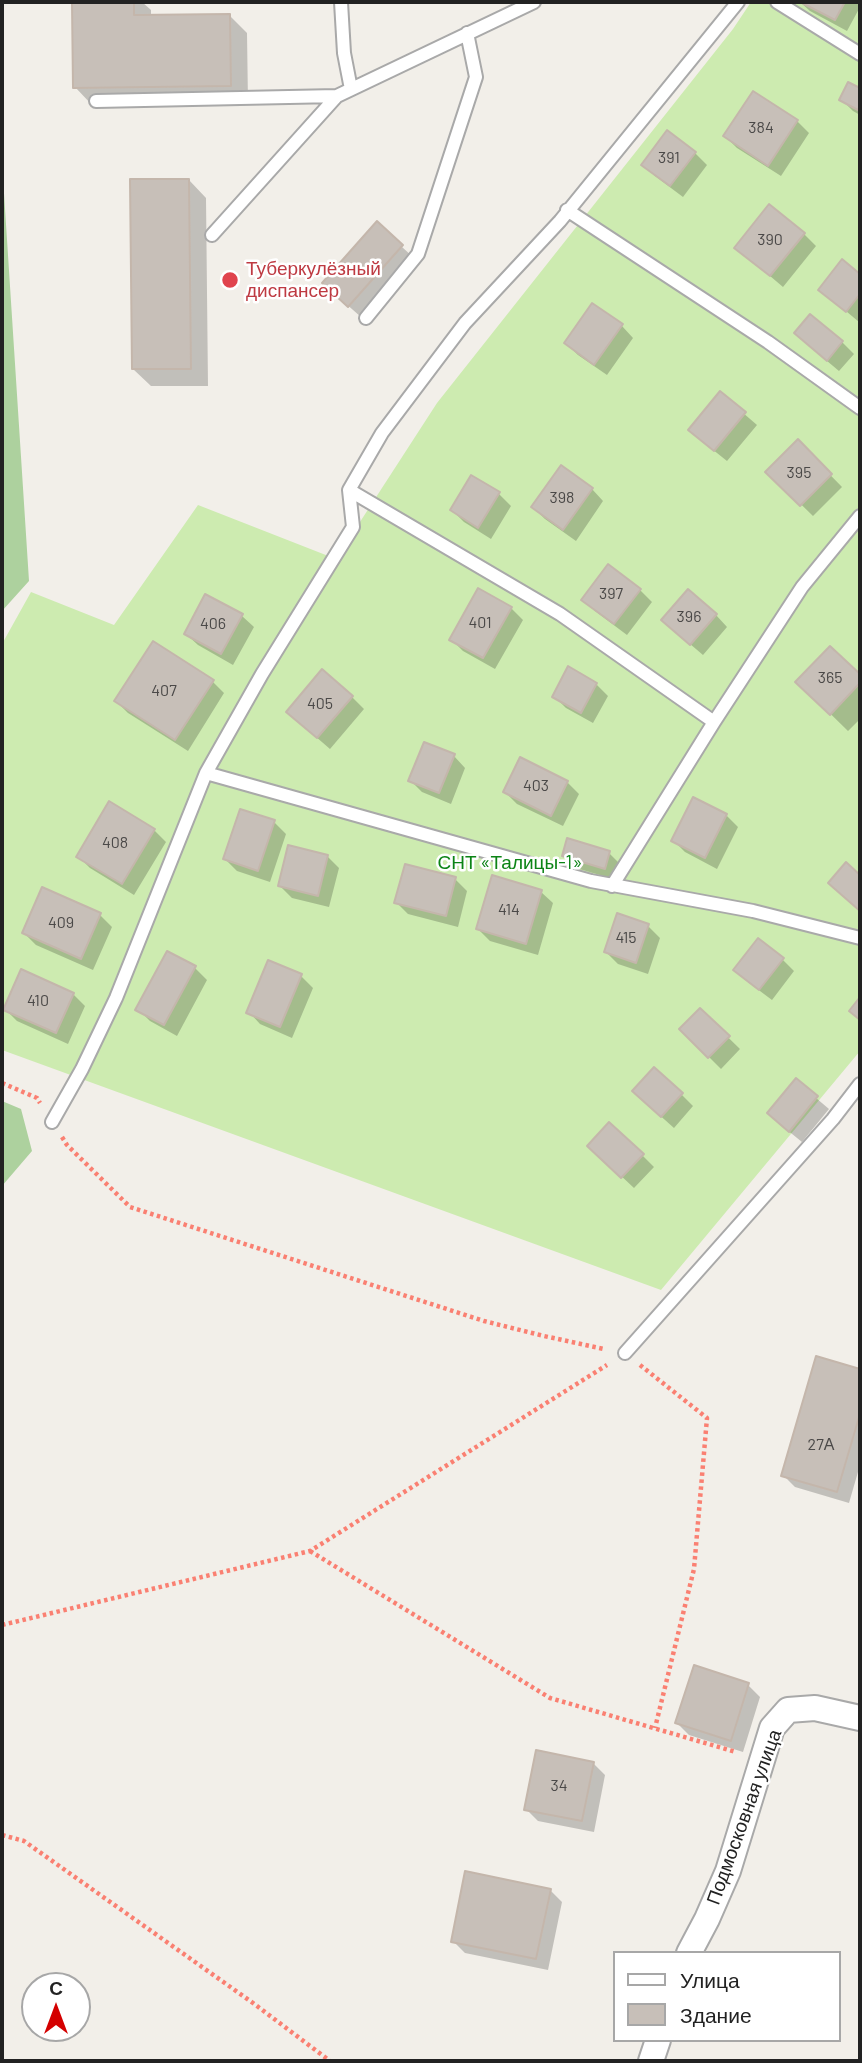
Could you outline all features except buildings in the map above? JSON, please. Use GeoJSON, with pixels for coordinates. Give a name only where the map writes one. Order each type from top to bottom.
{"type":"FeatureCollection","features":[{"type":"Feature","properties":{"kind":"street","name":"Подмосковная улица"},"geometry":{"type":"LineString","coordinates":[[690,1951],[728,1871],[772,1728],[788,1710],[815,1708],[860,1718]]}},
{"type":"Feature","properties":{"kind":"street"},"geometry":{"type":"LineString","coordinates":[[651,2061],[656,2042]]}},
{"type":"Feature","properties":{"kind":"lane"},"geometry":{"type":"LineString","coordinates":[[341,2],[344,53],[351,89]]}},
{"type":"Feature","properties":{"kind":"lane"},"geometry":{"type":"LineString","coordinates":[[212,235],[337,96],[534,2]]}},
{"type":"Feature","properties":{"kind":"lane"},"geometry":{"type":"LineString","coordinates":[[52,1122],[82,1069],[116,998],[206,773],[262,674],[353,527],[349,490],[382,433],[465,323],[560,221],[738,2]]}},
{"type":"Feature","properties":{"kind":"lane"},"geometry":{"type":"LineString","coordinates":[[777,2],[860,54]]}},
{"type":"Feature","properties":{"kind":"lane"},"geometry":{"type":"LineString","coordinates":[[366,318],[418,254],[476,77],[467,33]]}},
{"type":"Feature","properties":{"kind":"lane"},"geometry":{"type":"LineString","coordinates":[[96,101],[337,96]]}},
{"type":"Feature","properties":{"kind":"lane"},"geometry":{"type":"LineString","coordinates":[[567,210],[768,342],[860,408]]}},
{"type":"Feature","properties":{"kind":"lane"},"geometry":{"type":"LineString","coordinates":[[349,490],[560,614],[715,722]]}},
{"type":"Feature","properties":{"kind":"lane"},"geometry":{"type":"LineString","coordinates":[[612,886],[802,587],[860,516]]}},
{"type":"Feature","properties":{"kind":"lane"},"geometry":{"type":"LineString","coordinates":[[206,773],[612,886],[753,911],[860,938]]}},
{"type":"Feature","properties":{"kind":"lane"},"geometry":{"type":"LineString","coordinates":[[625,1353],[833,1119],[860,1084]]}},
{"type":"Feature","properties":{"kind":"lane"},"geometry":{"type":"LineString","coordinates":[[833,1119],[860,1101]]}},
{"type":"Feature","properties":{"kind":"path"},"geometry":{"type":"LineString","coordinates":[[2,1083],[37,1098],[67,1144],[130,1207],[484,1321],[625,1353],[707,1418],[694,1569],[655,1728]]}},
{"type":"Feature","properties":{"kind":"path"},"geometry":{"type":"LineString","coordinates":[[2,1625],[310,1551],[625,1353]]}},
{"type":"Feature","properties":{"kind":"path"},"geometry":{"type":"LineString","coordinates":[[310,1551],[550,1698],[717,1745],[763,1762]]}},
{"type":"Feature","properties":{"kind":"path"},"geometry":{"type":"LineString","coordinates":[[2,1835],[24,1841],[243,1995],[330,2061]]}},
{"type":"Feature","properties":{"kind":"green space","name":"СНТ «Талицы-1»"},"geometry":{"type":"Polygon","coordinates":[[[751,2],[860,2],[860,1051],[661,1290],[2,1050],[2,644],[31,592],[114,625],[198,505],[336,559],[437,403],[733,29],[751,2]]]}},
{"type":"Feature","properties":{"kind":"green space"},"geometry":{"type":"Polygon","coordinates":[[[2,162],[29,581],[2,611],[2,162]]]}},
{"type":"Feature","properties":{"kind":"green space"},"geometry":{"type":"Polygon","coordinates":[[[2,1101],[21,1109],[32,1151],[2,1186],[2,1101]]]}},
{"type":"Feature","properties":{"kind":"place","name":"Туберкулёзный диспансер"},"geometry":{"type":"Point","coordinates":[230,280]}}]}
